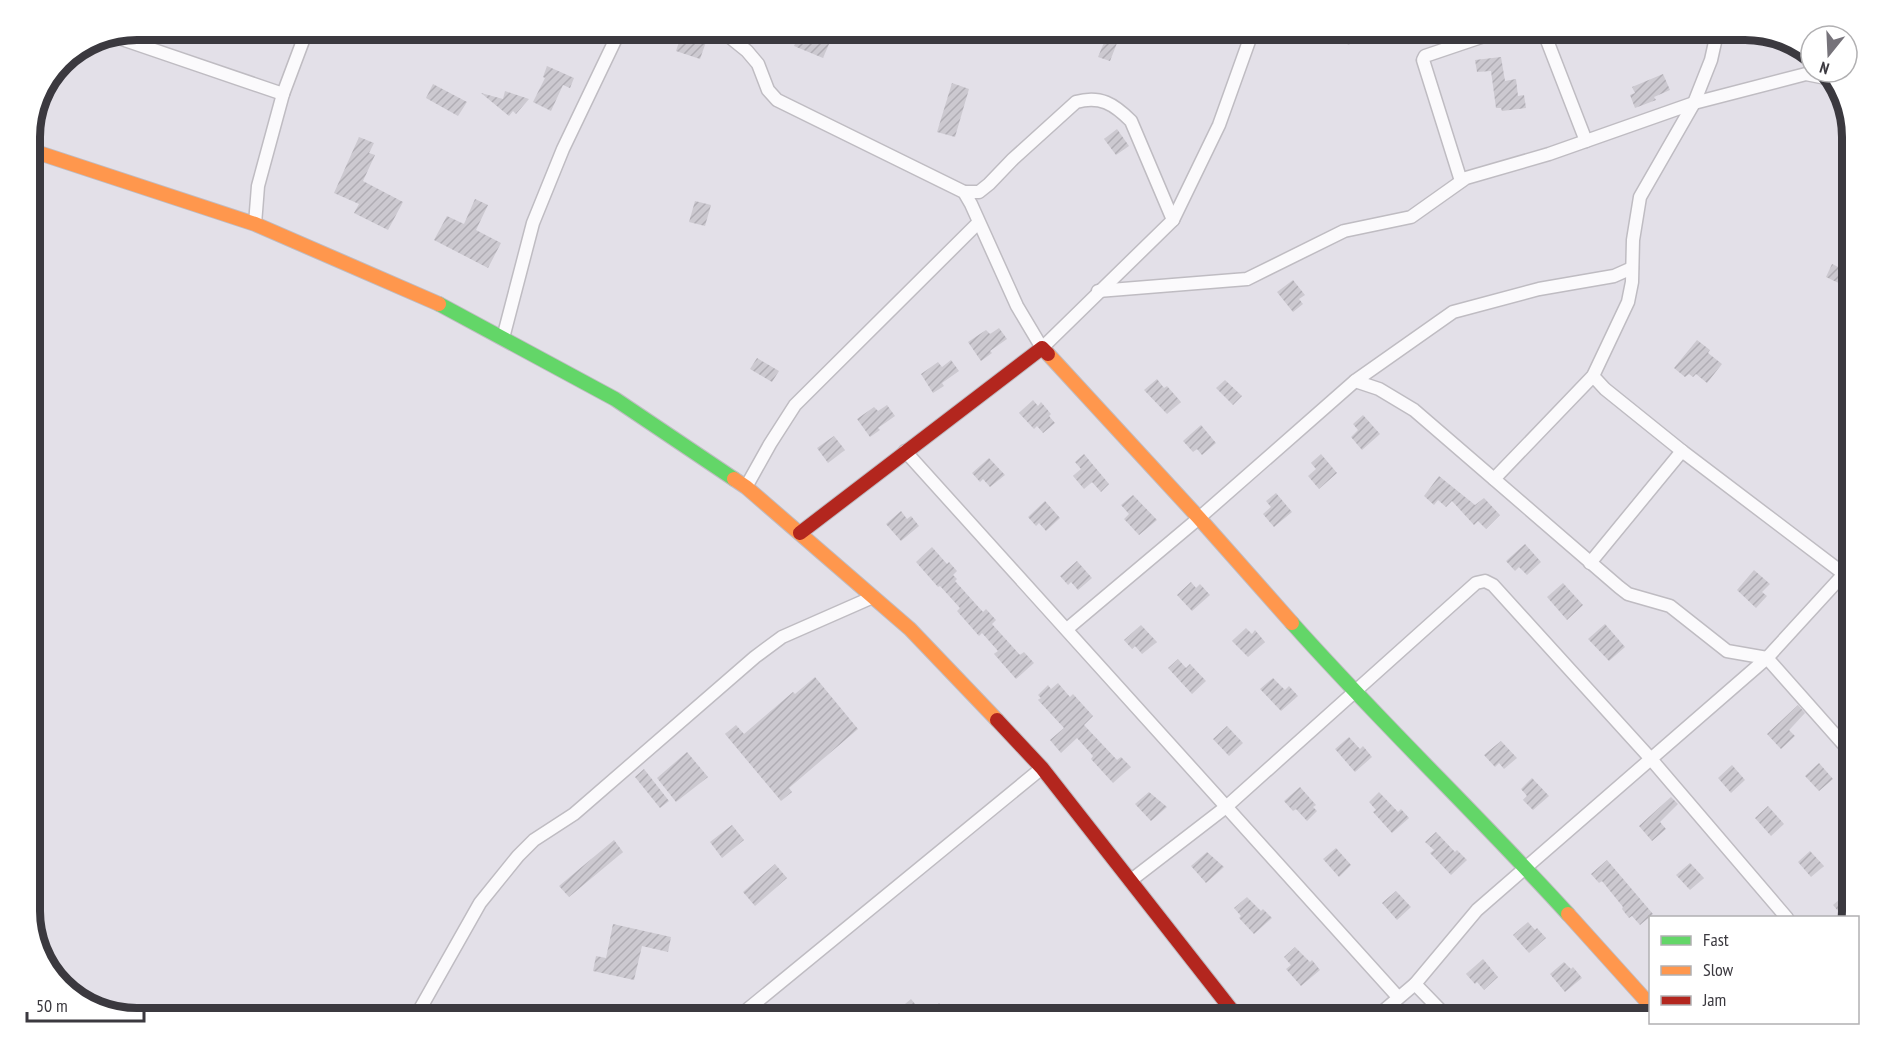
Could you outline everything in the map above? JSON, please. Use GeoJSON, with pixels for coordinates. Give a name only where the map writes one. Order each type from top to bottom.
{"type":"FeatureCollection","features":[{"type":"Feature","properties":{"kind":"street"},"geometry":{"type":"LineString","coordinates":[[255,224],[258,186],[283,94],[303,40]]}},
{"type":"Feature","properties":{"kind":"street"},"geometry":{"type":"LineString","coordinates":[[503,338],[533,223],[562,149],[615,40]]}},
{"type":"Feature","properties":{"kind":"street"},"geometry":{"type":"LineString","coordinates":[[733,40],[758,64],[768,90],[777,100],[964,192],[979,192],[989,184],[1076,102],[1098,99],[1120,110],[1131,121],[1173,220]]}},
{"type":"Feature","properties":{"kind":"street"},"geometry":{"type":"LineString","coordinates":[[800,533],[1042,348],[1173,220],[1219,125],[1249,40]]}},
{"type":"Feature","properties":{"kind":"street"},"geometry":{"type":"LineString","coordinates":[[1461,181],[1423,60],[1425,56],[1472,40]]}},
{"type":"Feature","properties":{"kind":"street"},"geometry":{"type":"LineString","coordinates":[[1547,40],[1586,141]]}},
{"type":"Feature","properties":{"kind":"street"},"geometry":{"type":"LineString","coordinates":[[1494,479],[1593,376],[1628,302],[1633,240],[1640,197],[1694,103],[1712,60],[1714,40]]}},
{"type":"Feature","properties":{"kind":"street"},"geometry":{"type":"LineString","coordinates":[[127,41],[283,94]]}},
{"type":"Feature","properties":{"kind":"street"},"geometry":{"type":"LineString","coordinates":[[1098,291],[1247,279],[1344,231],[1411,217],[1461,181],[1694,103],[1799,76]]}},
{"type":"Feature","properties":{"kind":"street"},"geometry":{"type":"LineString","coordinates":[[41,154],[255,224],[442,305],[615,399],[746,487],[910,629],[1042,768],[1230,1008]]}},
{"type":"Feature","properties":{"kind":"street"},"geometry":{"type":"LineString","coordinates":[[964,192],[1017,306],[1042,348],[1199,518],[1354,692],[1526,868],[1649,1004]]}},
{"type":"Feature","properties":{"kind":"street"},"geometry":{"type":"LineString","coordinates":[[746,487],[795,405],[978,223]]}},
{"type":"Feature","properties":{"kind":"street"},"geometry":{"type":"LineString","coordinates":[[1067,629],[1199,518],[1355,381],[1453,312],[1539,289],[1614,276],[1632,268]]}},
{"type":"Feature","properties":{"kind":"street"},"geometry":{"type":"LineString","coordinates":[[1593,376],[1605,389],[1682,450],[1842,572]]}},
{"type":"Feature","properties":{"kind":"street"},"geometry":{"type":"LineString","coordinates":[[1355,381],[1379,389],[1414,410],[1628,594],[1670,606],[1727,651],[1767,658],[1842,743]]}},
{"type":"Feature","properties":{"kind":"street"},"geometry":{"type":"LineString","coordinates":[[1590,563],[1682,450]]}},
{"type":"Feature","properties":{"kind":"street"},"geometry":{"type":"LineString","coordinates":[[905,451],[1398,997]]}},
{"type":"Feature","properties":{"kind":"street"},"geometry":{"type":"LineString","coordinates":[[1386,1008],[1415,984],[1477,910],[1767,658],[1842,576]]}},
{"type":"Feature","properties":{"kind":"street"},"geometry":{"type":"LineString","coordinates":[[1130,881],[1226,807],[1476,584],[1485,581],[1493,585],[1651,759],[1785,916]]}},
{"type":"Feature","properties":{"kind":"street"},"geometry":{"type":"LineString","coordinates":[[421,1008],[480,903],[534,840],[574,814],[773,643],[873,597]]}},
{"type":"Feature","properties":{"kind":"street"},"geometry":{"type":"LineString","coordinates":[[750,1008],[1042,768]]}},
{"type":"Feature","properties":{"kind":"street"},"geometry":{"type":"LineString","coordinates":[[1415,984],[1438,1008]]}},
{"type":"Feature","properties":{"kind":"building"},"geometry":{"type":"Polygon","coordinates":[[[680,40],[706,42],[700,59],[676,51],[680,40]]]}},
{"type":"Feature","properties":{"kind":"building"},"geometry":{"type":"Polygon","coordinates":[[[797,40],[831,40],[823,58],[794,46],[797,40]]]}},
{"type":"Feature","properties":{"kind":"building"},"geometry":{"type":"Polygon","coordinates":[[[1105,40],[1118,40],[1110,61],[1098,57],[1105,40]]]}},
{"type":"Feature","properties":{"kind":"building"},"geometry":{"type":"Polygon","coordinates":[[[1345,40],[1357,40],[1348,45],[1345,40]]]}},
{"type":"Feature","properties":{"kind":"building"},"geometry":{"type":"Polygon","coordinates":[[[1501,57],[1505,81],[1516,79],[1518,96],[1524,95],[1526,108],[1502,111],[1501,108],[1496,108],[1491,71],[1477,72],[1475,60],[1501,57]]]}},
{"type":"Feature","properties":{"kind":"building"},"geometry":{"type":"Polygon","coordinates":[[[547,66],[574,78],[570,88],[563,85],[551,111],[533,102],[545,78],[543,77],[547,66]]]}},
{"type":"Feature","properties":{"kind":"building"},"geometry":{"type":"Polygon","coordinates":[[[1663,74],[1670,90],[1654,97],[1656,100],[1635,108],[1630,95],[1635,93],[1632,87],[1663,74]]]}},
{"type":"Feature","properties":{"kind":"building"},"geometry":{"type":"Polygon","coordinates":[[[952,83],[969,89],[955,137],[937,132],[952,83]]]}},
{"type":"Feature","properties":{"kind":"building"},"geometry":{"type":"Polygon","coordinates":[[[433,84],[467,102],[458,116],[426,98],[433,84]]]}},
{"type":"Feature","properties":{"kind":"building"},"geometry":{"type":"Polygon","coordinates":[[[505,91],[529,99],[516,114],[513,111],[509,116],[481,93],[503,99],[505,91]]]}},
{"type":"Feature","properties":{"kind":"building"},"geometry":{"type":"Polygon","coordinates":[[[1117,129],[1129,146],[1116,155],[1104,139],[1117,129]]]}},
{"type":"Feature","properties":{"kind":"building"},"geometry":{"type":"Polygon","coordinates":[[[359,137],[374,143],[369,153],[375,155],[363,181],[403,202],[388,230],[354,213],[359,204],[334,193],[359,137]]]}},
{"type":"Feature","properties":{"kind":"building"},"geometry":{"type":"Polygon","coordinates":[[[475,199],[488,205],[476,230],[501,243],[488,268],[434,240],[447,216],[464,224],[475,199]]]}},
{"type":"Feature","properties":{"kind":"building"},"geometry":{"type":"Polygon","coordinates":[[[695,201],[711,205],[705,226],[689,222],[695,201]]]}},
{"type":"Feature","properties":{"kind":"building"},"geometry":{"type":"Polygon","coordinates":[[[1832,264],[1842,269],[1842,285],[1826,277],[1832,264]]]}},
{"type":"Feature","properties":{"kind":"building"},"geometry":{"type":"Polygon","coordinates":[[[1293,280],[1305,295],[1299,299],[1303,304],[1293,312],[1277,292],[1293,280]]]}},
{"type":"Feature","properties":{"kind":"building"},"geometry":{"type":"Polygon","coordinates":[[[999,328],[1007,339],[990,351],[992,353],[981,361],[968,342],[986,330],[990,334],[999,328]]]}},
{"type":"Feature","properties":{"kind":"building"},"geometry":{"type":"Polygon","coordinates":[[[1697,340],[1722,364],[1707,383],[1696,374],[1693,377],[1689,374],[1685,377],[1674,368],[1697,340]]]}},
{"type":"Feature","properties":{"kind":"building"},"geometry":{"type":"Polygon","coordinates":[[[757,358],[779,371],[772,382],[750,369],[757,358]]]}},
{"type":"Feature","properties":{"kind":"building"},"geometry":{"type":"Polygon","coordinates":[[[951,360],[959,371],[942,383],[944,386],[933,393],[921,374],[938,362],[942,367],[951,360]]]}},
{"type":"Feature","properties":{"kind":"building"},"geometry":{"type":"Polygon","coordinates":[[[1157,379],[1164,388],[1167,386],[1181,402],[1167,414],[1144,390],[1157,379]]]}},
{"type":"Feature","properties":{"kind":"building"},"geometry":{"type":"Polygon","coordinates":[[[1225,380],[1242,396],[1233,405],[1216,388],[1225,380]]]}},
{"type":"Feature","properties":{"kind":"building"},"geometry":{"type":"Polygon","coordinates":[[[1033,400],[1038,406],[1041,402],[1055,423],[1043,433],[1037,426],[1034,429],[1019,413],[1033,400]]]}},
{"type":"Feature","properties":{"kind":"building"},"geometry":{"type":"Polygon","coordinates":[[[887,405],[895,416],[870,437],[857,419],[874,407],[878,411],[887,405]]]}},
{"type":"Feature","properties":{"kind":"building"},"geometry":{"type":"Polygon","coordinates":[[[1363,415],[1380,434],[1362,450],[1351,437],[1358,430],[1353,424],[1363,415]]]}},
{"type":"Feature","properties":{"kind":"building"},"geometry":{"type":"Polygon","coordinates":[[[1201,425],[1216,443],[1202,455],[1197,449],[1193,452],[1183,441],[1201,425]]]}},
{"type":"Feature","properties":{"kind":"building"},"geometry":{"type":"Polygon","coordinates":[[[834,436],[845,450],[828,463],[817,448],[834,436]]]}},
{"type":"Feature","properties":{"kind":"building"},"geometry":{"type":"Polygon","coordinates":[[[1084,454],[1109,484],[1101,492],[1092,482],[1084,489],[1073,476],[1081,469],[1075,462],[1084,454]]]}},
{"type":"Feature","properties":{"kind":"building"},"geometry":{"type":"Polygon","coordinates":[[[1321,454],[1337,473],[1319,489],[1308,476],[1316,469],[1311,463],[1321,454]]]}},
{"type":"Feature","properties":{"kind":"building"},"geometry":{"type":"Polygon","coordinates":[[[989,458],[1005,475],[990,487],[983,479],[980,482],[972,473],[989,458]]]}},
{"type":"Feature","properties":{"kind":"building"},"geometry":{"type":"Polygon","coordinates":[[[1439,476],[1475,505],[1484,498],[1500,515],[1486,529],[1478,521],[1474,525],[1452,501],[1446,507],[1438,500],[1434,505],[1424,496],[1439,476]]]}},
{"type":"Feature","properties":{"kind":"building"},"geometry":{"type":"Polygon","coordinates":[[[1276,493],[1292,512],[1274,527],[1263,514],[1271,507],[1266,501],[1276,493]]]}},
{"type":"Feature","properties":{"kind":"building"},"geometry":{"type":"Polygon","coordinates":[[[1133,495],[1157,520],[1139,535],[1124,519],[1129,514],[1121,505],[1133,495]]]}},
{"type":"Feature","properties":{"kind":"building"},"geometry":{"type":"Polygon","coordinates":[[[1045,501],[1060,518],[1046,531],[1039,523],[1036,526],[1028,517],[1045,501]]]}},
{"type":"Feature","properties":{"kind":"building"},"geometry":{"type":"Polygon","coordinates":[[[901,511],[907,519],[911,516],[919,526],[901,541],[886,524],[901,511]]]}},
{"type":"Feature","properties":{"kind":"building"},"geometry":{"type":"Polygon","coordinates":[[[1525,544],[1541,562],[1527,575],[1519,567],[1515,571],[1506,561],[1525,544]]]}},
{"type":"Feature","properties":{"kind":"building"},"geometry":{"type":"Polygon","coordinates":[[[932,547],[947,564],[949,562],[957,571],[953,575],[957,579],[955,581],[983,612],[986,609],[996,620],[992,624],[1020,655],[1024,652],[1034,663],[1016,679],[994,654],[998,651],[982,633],[979,636],[957,611],[960,608],[916,562],[932,547]]]}},
{"type":"Feature","properties":{"kind":"building"},"geometry":{"type":"Polygon","coordinates":[[[1077,561],[1092,578],[1078,590],[1071,582],[1068,585],[1060,576],[1077,561]]]}},
{"type":"Feature","properties":{"kind":"building"},"geometry":{"type":"Polygon","coordinates":[[[1754,570],[1770,584],[1762,592],[1767,596],[1756,608],[1737,590],[1754,570]]]}},
{"type":"Feature","properties":{"kind":"building"},"geometry":{"type":"Polygon","coordinates":[[[1191,582],[1196,588],[1200,584],[1210,595],[1192,611],[1177,595],[1191,582]]]}},
{"type":"Feature","properties":{"kind":"building"},"geometry":{"type":"Polygon","coordinates":[[[1563,583],[1583,605],[1567,620],[1547,597],[1563,583]]]}},
{"type":"Feature","properties":{"kind":"building"},"geometry":{"type":"Polygon","coordinates":[[[1605,624],[1625,647],[1609,661],[1588,639],[1605,624]]]}},
{"type":"Feature","properties":{"kind":"building"},"geometry":{"type":"Polygon","coordinates":[[[1141,625],[1157,642],[1142,654],[1135,646],[1132,649],[1124,640],[1141,625]]]}},
{"type":"Feature","properties":{"kind":"building"},"geometry":{"type":"Polygon","coordinates":[[[1246,628],[1252,634],[1255,630],[1265,642],[1248,657],[1232,641],[1246,628]]]}},
{"type":"Feature","properties":{"kind":"building"},"geometry":{"type":"Polygon","coordinates":[[[1178,659],[1186,668],[1190,664],[1206,681],[1192,694],[1168,668],[1178,659]]]}},
{"type":"Feature","properties":{"kind":"building"},"geometry":{"type":"Polygon","coordinates":[[[815,677],[858,729],[789,788],[792,792],[781,801],[725,734],[736,725],[744,734],[793,692],[795,694],[815,677]]]}},
{"type":"Feature","properties":{"kind":"building"},"geometry":{"type":"Polygon","coordinates":[[[1273,678],[1285,690],[1289,686],[1298,696],[1281,711],[1260,689],[1273,678]]]}},
{"type":"Feature","properties":{"kind":"building"},"geometry":{"type":"Polygon","coordinates":[[[1058,683],[1070,697],[1073,694],[1093,716],[1084,725],[1117,760],[1121,757],[1131,767],[1113,783],[1091,759],[1093,756],[1077,738],[1061,753],[1050,740],[1064,728],[1038,700],[1041,698],[1038,695],[1048,685],[1051,689],[1058,683]]]}},
{"type":"Feature","properties":{"kind":"building"},"geometry":{"type":"Polygon","coordinates":[[[1798,705],[1805,713],[1789,730],[1795,736],[1781,749],[1767,734],[1798,705]]]}},
{"type":"Feature","properties":{"kind":"building"},"geometry":{"type":"Polygon","coordinates":[[[1227,726],[1243,743],[1229,756],[1213,739],[1227,726]]]}},
{"type":"Feature","properties":{"kind":"building"},"geometry":{"type":"Polygon","coordinates":[[[1349,737],[1360,749],[1363,746],[1372,757],[1355,772],[1335,749],[1349,737]]]}},
{"type":"Feature","properties":{"kind":"building"},"geometry":{"type":"Polygon","coordinates":[[[1501,741],[1517,758],[1504,769],[1499,763],[1495,767],[1484,755],[1501,741]]]}},
{"type":"Feature","properties":{"kind":"building"},"geometry":{"type":"Polygon","coordinates":[[[687,752],[708,777],[676,802],[657,778],[687,752]]]}},
{"type":"Feature","properties":{"kind":"building"},"geometry":{"type":"Polygon","coordinates":[[[1819,763],[1833,779],[1819,791],[1805,776],[1819,763]]]}},
{"type":"Feature","properties":{"kind":"building"},"geometry":{"type":"Polygon","coordinates":[[[1732,765],[1745,780],[1731,793],[1718,778],[1732,765]]]}},
{"type":"Feature","properties":{"kind":"building"},"geometry":{"type":"Polygon","coordinates":[[[644,769],[669,801],[660,808],[635,777],[644,769]]]}},
{"type":"Feature","properties":{"kind":"building"},"geometry":{"type":"Polygon","coordinates":[[[1532,778],[1549,796],[1533,810],[1523,800],[1527,796],[1521,789],[1532,778]]]}},
{"type":"Feature","properties":{"kind":"building"},"geometry":{"type":"Polygon","coordinates":[[[1300,787],[1316,805],[1313,807],[1317,811],[1307,821],[1296,809],[1293,811],[1284,801],[1300,787]]]}},
{"type":"Feature","properties":{"kind":"building"},"geometry":{"type":"Polygon","coordinates":[[[1149,792],[1167,807],[1151,821],[1135,804],[1149,792]]]}},
{"type":"Feature","properties":{"kind":"building"},"geometry":{"type":"Polygon","coordinates":[[[1379,792],[1398,812],[1401,809],[1409,818],[1392,833],[1373,812],[1376,810],[1369,802],[1379,792]]]}},
{"type":"Feature","properties":{"kind":"building"},"geometry":{"type":"Polygon","coordinates":[[[1671,797],[1678,804],[1660,822],[1666,829],[1652,841],[1639,826],[1671,797]]]}},
{"type":"Feature","properties":{"kind":"building"},"geometry":{"type":"Polygon","coordinates":[[[1768,806],[1784,824],[1771,836],[1755,818],[1768,806]]]}},
{"type":"Feature","properties":{"kind":"building"},"geometry":{"type":"Polygon","coordinates":[[[732,825],[744,840],[722,858],[710,842],[732,825]]]}},
{"type":"Feature","properties":{"kind":"building"},"geometry":{"type":"Polygon","coordinates":[[[1436,832],[1455,852],[1457,850],[1467,860],[1451,875],[1430,853],[1434,850],[1425,842],[1436,832]]]}},
{"type":"Feature","properties":{"kind":"building"},"geometry":{"type":"Polygon","coordinates":[[[614,840],[623,852],[569,897],[559,886],[614,840]]]}},
{"type":"Feature","properties":{"kind":"building"},"geometry":{"type":"Polygon","coordinates":[[[1336,848],[1351,865],[1339,877],[1323,859],[1336,848]]]}},
{"type":"Feature","properties":{"kind":"building"},"geometry":{"type":"Polygon","coordinates":[[[1810,851],[1824,866],[1811,877],[1798,862],[1810,851]]]}},
{"type":"Feature","properties":{"kind":"building"},"geometry":{"type":"Polygon","coordinates":[[[1207,852],[1224,867],[1206,883],[1191,866],[1207,852]]]}},
{"type":"Feature","properties":{"kind":"building"},"geometry":{"type":"Polygon","coordinates":[[[1607,860],[1653,914],[1640,925],[1632,916],[1629,918],[1602,881],[1599,883],[1591,874],[1607,860]]]}},
{"type":"Feature","properties":{"kind":"building"},"geometry":{"type":"Polygon","coordinates":[[[1690,863],[1704,878],[1690,890],[1676,875],[1690,863]]]}},
{"type":"Feature","properties":{"kind":"building"},"geometry":{"type":"Polygon","coordinates":[[[775,864],[787,878],[755,906],[743,892],[775,864]]]}},
{"type":"Feature","properties":{"kind":"building"},"geometry":{"type":"Polygon","coordinates":[[[1396,891],[1411,907],[1397,920],[1382,903],[1396,891]]]}},
{"type":"Feature","properties":{"kind":"building"},"geometry":{"type":"Polygon","coordinates":[[[1247,897],[1272,918],[1254,934],[1239,918],[1241,916],[1234,908],[1247,897]]]}},
{"type":"Feature","properties":{"kind":"building"},"geometry":{"type":"Polygon","coordinates":[[[1842,897],[1842,916],[1833,905],[1842,897]]]}},
{"type":"Feature","properties":{"kind":"building"},"geometry":{"type":"Polygon","coordinates":[[[1528,922],[1546,938],[1529,953],[1513,935],[1528,922]]]}},
{"type":"Feature","properties":{"kind":"building"},"geometry":{"type":"Polygon","coordinates":[[[613,924],[671,937],[668,952],[642,946],[634,980],[593,971],[596,956],[606,958],[613,924]]]}},
{"type":"Feature","properties":{"kind":"building"},"geometry":{"type":"Polygon","coordinates":[[[1295,947],[1310,962],[1312,960],[1320,970],[1301,986],[1286,969],[1291,965],[1284,957],[1295,947]]]}},
{"type":"Feature","properties":{"kind":"building"},"geometry":{"type":"Polygon","coordinates":[[[1483,959],[1498,977],[1484,990],[1466,974],[1483,959]]]}},
{"type":"Feature","properties":{"kind":"building"},"geometry":{"type":"Polygon","coordinates":[[[1564,962],[1571,969],[1573,967],[1582,978],[1565,992],[1550,974],[1564,962]]]}},
{"type":"Feature","properties":{"kind":"building"},"geometry":{"type":"Polygon","coordinates":[[[911,999],[918,1008],[901,1008],[911,999]]]}},
{"type":"Feature","properties":{"kind":"building"},"geometry":{"type":"Polygon","coordinates":[[[939,1003],[943,1008],[933,1008],[939,1003]]]}},
{"type":"Feature","properties":{"kind":"traffic: fast"},"geometry":{"type":"LineString","coordinates":[[439,304],[615,399],[734,479]]}},
{"type":"Feature","properties":{"kind":"traffic: fast"},"geometry":{"type":"LineString","coordinates":[[1292,623],[1568,914]]}},
{"type":"Feature","properties":{"kind":"traffic: slow"},"geometry":{"type":"LineString","coordinates":[[41,154],[255,224],[439,304]]}},
{"type":"Feature","properties":{"kind":"traffic: slow"},"geometry":{"type":"LineString","coordinates":[[1048,354],[1292,623]]}},
{"type":"Feature","properties":{"kind":"traffic: slow"},"geometry":{"type":"LineString","coordinates":[[734,479],[910,629],[997,720]]}},
{"type":"Feature","properties":{"kind":"traffic: slow"},"geometry":{"type":"LineString","coordinates":[[1568,914],[1649,1004]]}},
{"type":"Feature","properties":{"kind":"traffic: jam"},"geometry":{"type":"LineString","coordinates":[[800,533],[1042,348],[1048,354]]}},
{"type":"Feature","properties":{"kind":"traffic: jam"},"geometry":{"type":"LineString","coordinates":[[997,720],[1042,768],[1230,1008]]}}]}
